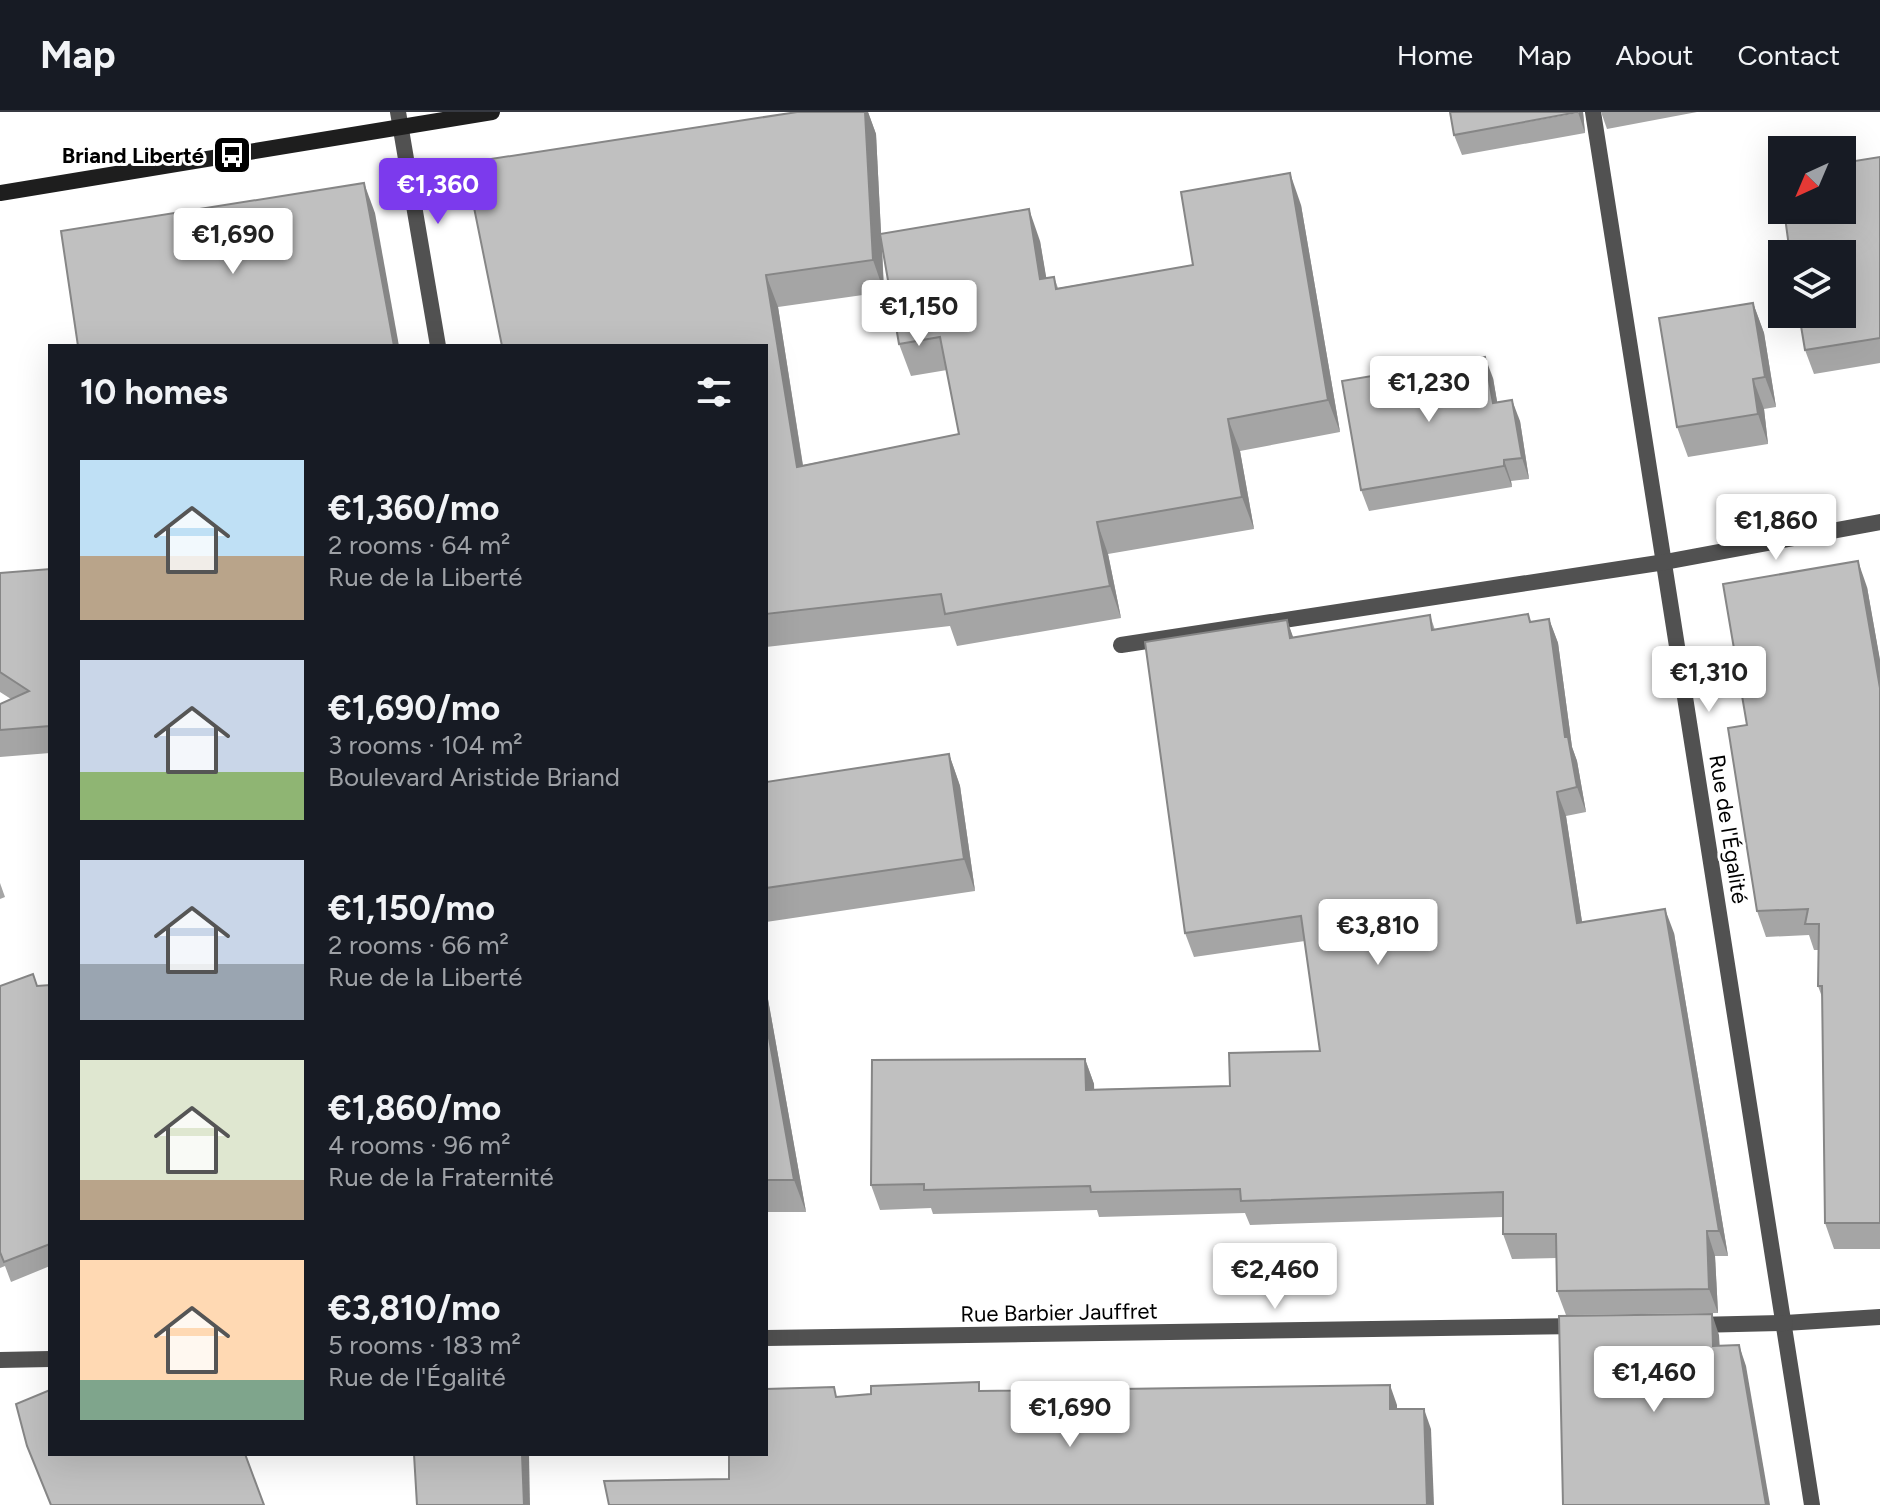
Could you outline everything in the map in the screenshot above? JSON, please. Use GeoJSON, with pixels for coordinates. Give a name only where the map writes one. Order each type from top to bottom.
{"type":"FeatureCollection","features":[{"type":"Feature","properties":{"kind":"main road"},"geometry":{"type":"LineString","coordinates":[[0,193],[399,120],[492,112]]}},
{"type":"Feature","properties":{"kind":"street","name":"Rue de l'Égalité"},"geometry":{"type":"LineString","coordinates":[[1593,112],[1812,1505]]}},
{"type":"Feature","properties":{"kind":"street"},"geometry":{"type":"LineString","coordinates":[[399,120],[438,344]]}},
{"type":"Feature","properties":{"kind":"street"},"geometry":{"type":"LineString","coordinates":[[1121,645],[1665,562],[1880,522]]}},
{"type":"Feature","properties":{"kind":"street"},"geometry":{"type":"LineString","coordinates":[[1673,1325],[1880,1317]]}},
{"type":"Feature","properties":{"kind":"street","name":"Rue Barbier Jauffret"},"geometry":{"type":"LineString","coordinates":[[768,1338],[1594,1326]]}},
{"type":"Feature","properties":{"kind":"street"},"geometry":{"type":"LineString","coordinates":[[0,1360],[48,1359]]}},
{"type":"Feature","properties":{"kind":"building"},"geometry":{"type":"Polygon","coordinates":[[[797,112],[865,112],[873,260],[766,275],[797,467],[959,434],[940,337],[899,344],[880,234],[1029,209],[1040,279],[1054,277],[1056,289],[1193,265],[1181,192],[1290,173],[1328,400],[1228,419],[1242,497],[1097,522],[1110,586],[945,614],[941,594],[768,614],[768,344],[502,344],[465,163],[797,112]]]}},
{"type":"Feature","properties":{"kind":"building"},"geometry":{"type":"Polygon","coordinates":[[[1450,112],[1578,112],[1454,135],[1450,112]]]}},
{"type":"Feature","properties":{"kind":"building"},"geometry":{"type":"Polygon","coordinates":[[[1880,157],[1880,338],[1805,350],[1801,328],[1856,328],[1856,240],[1788,240],[1786,224],[1856,224],[1856,161],[1880,157]]]}},
{"type":"Feature","properties":{"kind":"building"},"geometry":{"type":"Polygon","coordinates":[[[364,183],[394,344],[78,344],[61,231],[364,183]]]}},
{"type":"Feature","properties":{"kind":"building"},"geometry":{"type":"Polygon","coordinates":[[[1753,303],[1765,377],[1753,379],[1758,414],[1677,427],[1659,318],[1753,303]]]}},
{"type":"Feature","properties":{"kind":"building"},"geometry":{"type":"Polygon","coordinates":[[[1485,357],[1493,403],[1512,400],[1522,458],[1504,460],[1504,466],[1361,490],[1342,381],[1485,357]]]}},
{"type":"Feature","properties":{"kind":"building"},"geometry":{"type":"Polygon","coordinates":[[[1858,561],[1880,688],[1880,1223],[1825,1223],[1819,924],[1805,924],[1808,909],[1757,911],[1728,728],[1747,725],[1723,584],[1858,561]]]}},
{"type":"Feature","properties":{"kind":"building"},"geometry":{"type":"Polygon","coordinates":[[[48,569],[48,726],[0,730],[0,704],[29,691],[0,672],[0,573],[48,569]]]}},
{"type":"Feature","properties":{"kind":"building"},"geometry":{"type":"Polygon","coordinates":[[[1528,614],[1530,622],[1549,619],[1565,737],[1568,737],[1577,787],[1557,792],[1577,923],[1665,909],[1719,1231],[1707,1231],[1709,1289],[1557,1291],[1556,1234],[1503,1234],[1503,1192],[1241,1201],[1240,1189],[1091,1192],[1090,1186],[924,1190],[924,1184],[871,1185],[872,1060],[1085,1059],[1086,1090],[1230,1086],[1229,1053],[1320,1051],[1301,916],[1185,933],[1145,642],[1287,620],[1290,638],[1430,615],[1432,630],[1528,614]]]}},
{"type":"Feature","properties":{"kind":"building"},"geometry":{"type":"Polygon","coordinates":[[[949,754],[964,859],[768,888],[768,782],[949,754]]]}},
{"type":"Feature","properties":{"kind":"building"},"geometry":{"type":"Polygon","coordinates":[[[33,974],[37,986],[48,985],[48,1245],[4,1262],[0,1252],[0,986],[33,974]]]}},
{"type":"Feature","properties":{"kind":"building"},"geometry":{"type":"Polygon","coordinates":[[[768,1032],[794,1180],[768,1180],[768,1032]]]}},
{"type":"Feature","properties":{"kind":"building"},"geometry":{"type":"Polygon","coordinates":[[[1712,1314],[1713,1346],[1739,1345],[1766,1505],[1563,1505],[1559,1316],[1712,1314]]]}},
{"type":"Feature","properties":{"kind":"building"},"geometry":{"type":"Polygon","coordinates":[[[979,1382],[979,1391],[1390,1385],[1390,1409],[1424,1409],[1427,1505],[609,1505],[604,1481],[729,1479],[729,1456],[768,1456],[768,1389],[834,1387],[836,1397],[871,1394],[871,1386],[979,1382]]]}},
{"type":"Feature","properties":{"kind":"building"},"geometry":{"type":"Polygon","coordinates":[[[48,1391],[48,1456],[246,1456],[264,1505],[51,1505],[27,1446],[16,1404],[48,1391]]]}},
{"type":"Feature","properties":{"kind":"building"},"geometry":{"type":"Polygon","coordinates":[[[414,1456],[522,1456],[524,1505],[417,1505],[414,1456]]]}},
{"type":"Feature","properties":{"kind":"place","name":"Briand Liberté"},"geometry":{"type":"Point","coordinates":[232,155]}}]}
